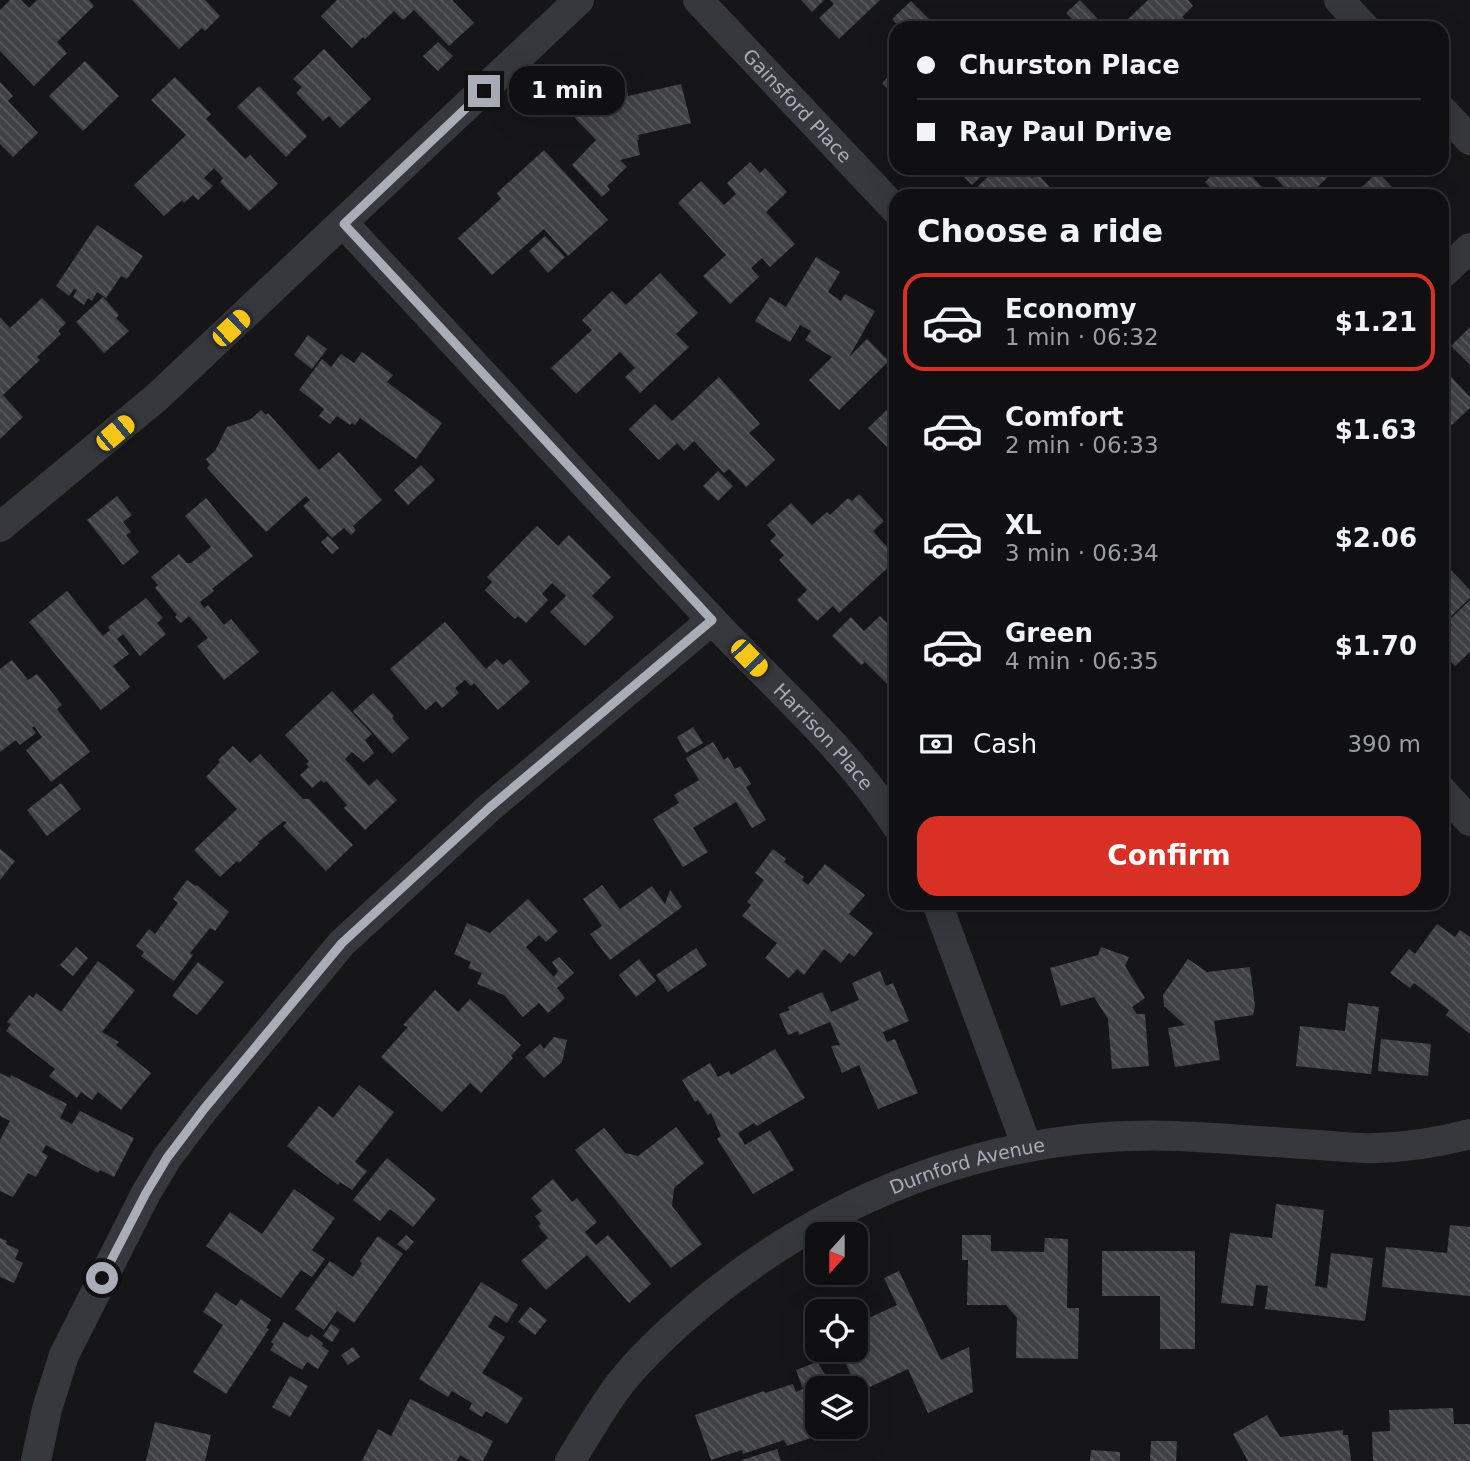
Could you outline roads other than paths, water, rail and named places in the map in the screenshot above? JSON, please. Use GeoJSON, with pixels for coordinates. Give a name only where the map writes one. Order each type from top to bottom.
{"type":"FeatureCollection","features":[{"type":"Feature","properties":{"kind":"street"},"geometry":{"type":"LineString","coordinates":[[0,527],[156,398],[344,224],[579,0]]}},
{"type":"Feature","properties":{"kind":"street","name":"Gainsford Place"},"geometry":{"type":"LineString","coordinates":[[698,0],[889,203]]}},
{"type":"Feature","properties":{"kind":"street"},"geometry":{"type":"LineString","coordinates":[[1339,0],[1358,21]]}},
{"type":"Feature","properties":{"kind":"street"},"geometry":{"type":"LineString","coordinates":[[1449,118],[1470,140]]}},
{"type":"Feature","properties":{"kind":"street","name":"Harrison Place"},"geometry":{"type":"LineString","coordinates":[[344,224],[712,620],[823,735],[889,814]]}},
{"type":"Feature","properties":{"kind":"street"},"geometry":{"type":"LineString","coordinates":[[1449,268],[1470,248]]}},
{"type":"Feature","properties":{"kind":"street"},"geometry":{"type":"LineString","coordinates":[[36,1461],[47,1409],[64,1355],[146,1193],[167,1158],[204,1109],[342,943],[489,808],[712,620]]}},
{"type":"Feature","properties":{"kind":"street"},"geometry":{"type":"LineString","coordinates":[[1449,798],[1470,821]]}},
{"type":"Feature","properties":{"kind":"street"},"geometry":{"type":"LineString","coordinates":[[940,910],[1027,1147]]}},
{"type":"Feature","properties":{"kind":"street","name":"Durnford Avenue"},"geometry":{"type":"LineString","coordinates":[[570,1461],[619,1385],[680,1320],[750,1265],[849,1205],[904,1181],[958,1163],[1027,1147],[1117,1135],[1175,1136],[1375,1149],[1446,1140],[1470,1133]]}}]}
